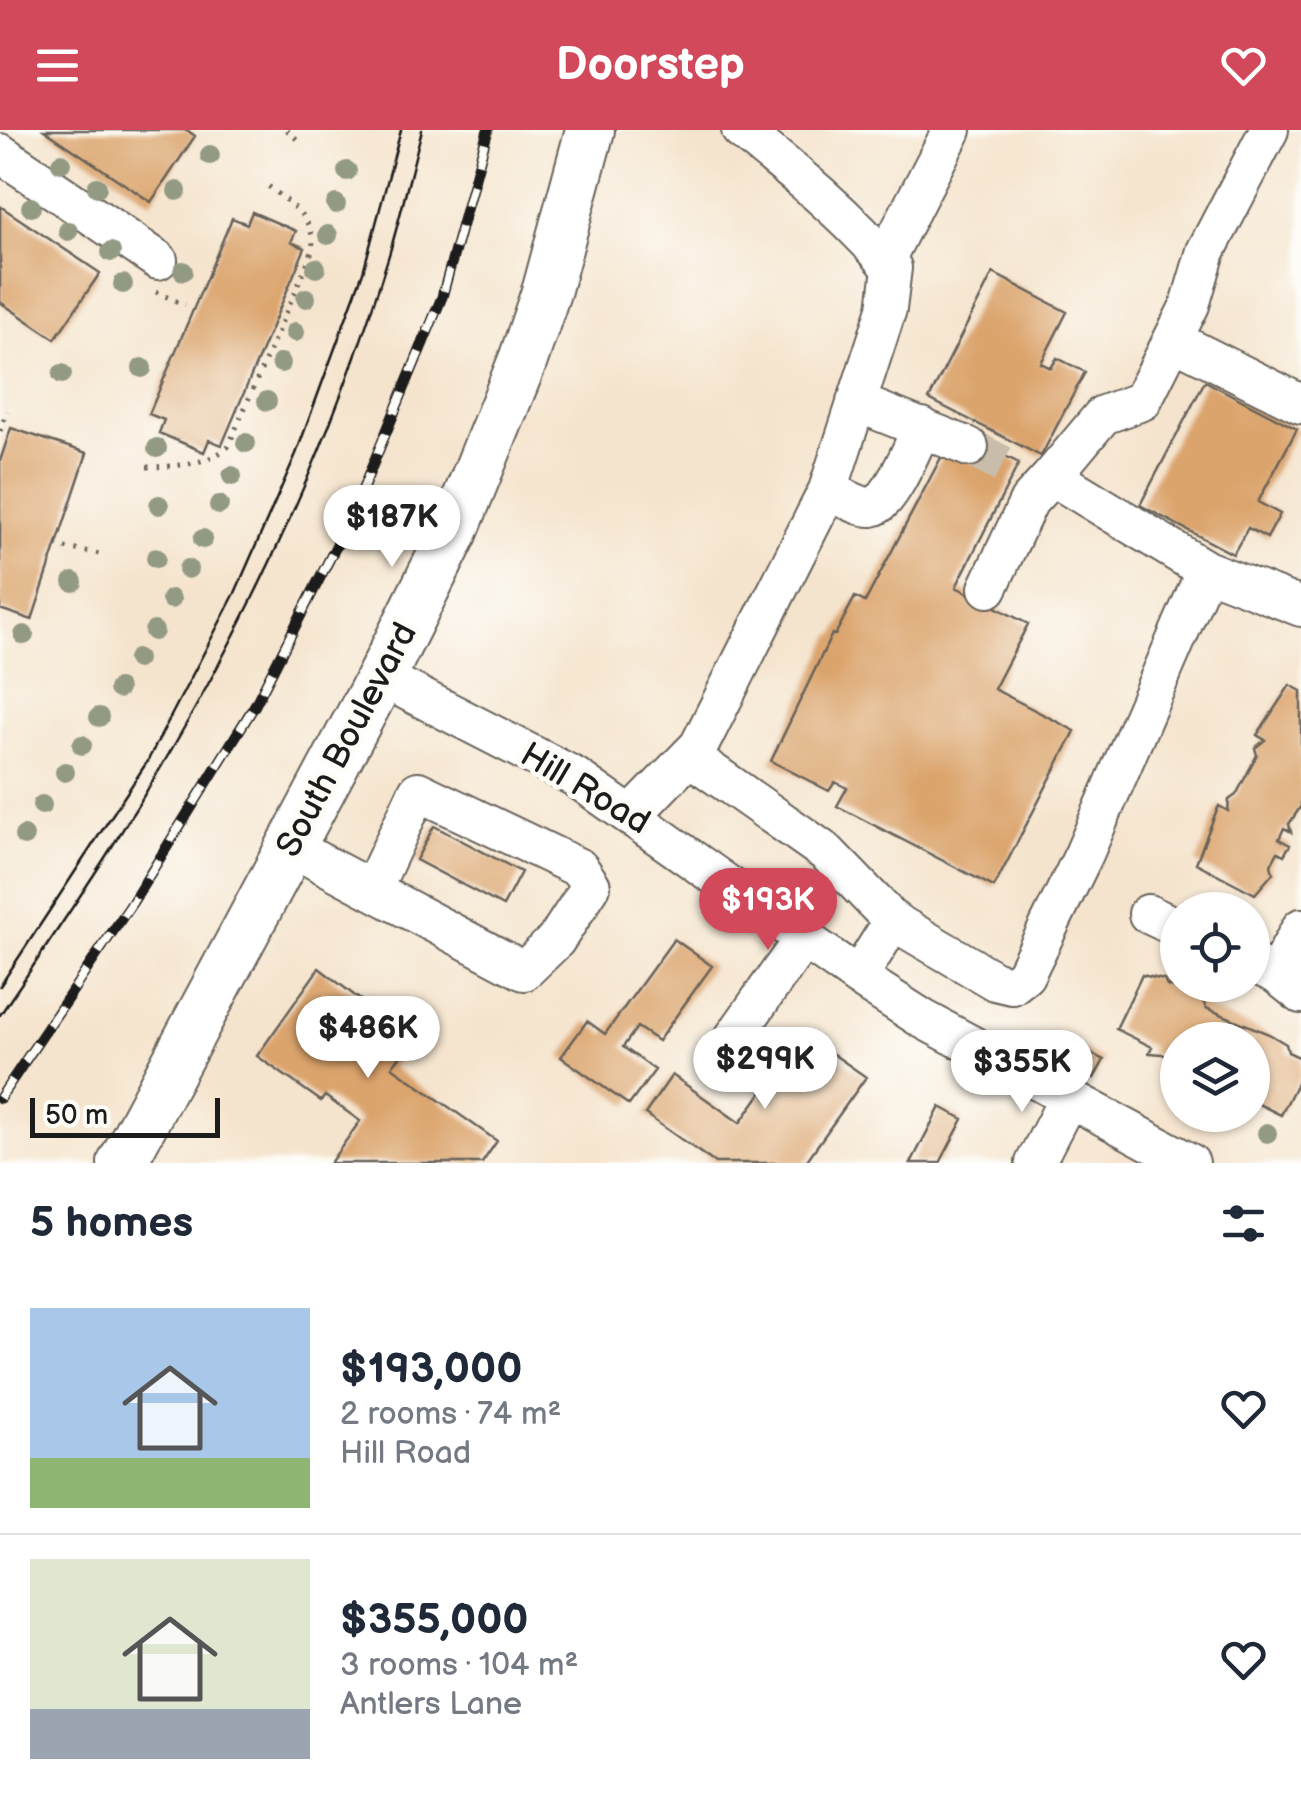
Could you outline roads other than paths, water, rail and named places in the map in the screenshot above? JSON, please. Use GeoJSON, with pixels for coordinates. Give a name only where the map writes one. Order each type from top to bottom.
{"type":"FeatureCollection","features":[{"type":"Feature","properties":{"kind":"main road","name":"South Boulevard"},"geometry":{"type":"LineString","coordinates":[[122,1163],[381,677],[453,532],[502,418],[547,289],[590,130]]}},
{"type":"Feature","properties":{"kind":"street"},"geometry":{"type":"LineString","coordinates":[[632,815],[699,746],[828,490],[887,309],[892,268],[865,236],[807,182],[741,130]]}},
{"type":"Feature","properties":{"kind":"street"},"geometry":{"type":"LineString","coordinates":[[885,260],[952,130]]}},
{"type":"Feature","properties":{"kind":"street"},"geometry":{"type":"LineString","coordinates":[[988,588],[1029,501],[1034,474],[1102,415],[1142,401],[1190,305],[1206,251],[1269,130]]}},
{"type":"Feature","properties":{"kind":"street"},"geometry":{"type":"LineString","coordinates":[[0,153],[153,274]]}},
{"type":"Feature","properties":{"kind":"street"},"geometry":{"type":"LineString","coordinates":[[1173,340],[1301,404]]}},
{"type":"Feature","properties":{"kind":"street"},"geometry":{"type":"LineString","coordinates":[[856,402],[969,447]]}},
{"type":"Feature","properties":{"kind":"street"},"geometry":{"type":"LineString","coordinates":[[828,490],[869,508],[878,506],[888,496],[922,427]]}},
{"type":"Feature","properties":{"kind":"street"},"geometry":{"type":"LineString","coordinates":[[1034,474],[1206,570],[1301,608]]}},
{"type":"Feature","properties":{"kind":"street"},"geometry":{"type":"LineString","coordinates":[[689,756],[827,853],[893,921],[995,981],[1012,986],[1025,974],[1084,854],[1206,570]]}},
{"type":"Feature","properties":{"kind":"street","name":"Hill Road"},"geometry":{"type":"LineString","coordinates":[[381,677],[575,777],[923,1019],[1190,1163]]}},
{"type":"Feature","properties":{"kind":"street"},"geometry":{"type":"LineString","coordinates":[[291,847],[524,971],[556,940],[591,886],[579,868],[418,792],[372,890]]}},
{"type":"Feature","properties":{"kind":"street"},"geometry":{"type":"LineString","coordinates":[[858,976],[893,921]]}},
{"type":"Feature","properties":{"kind":"street"},"geometry":{"type":"LineString","coordinates":[[1276,977],[1301,928]]}},
{"type":"Feature","properties":{"kind":"street"},"geometry":{"type":"LineString","coordinates":[[718,1060],[804,938]]}},
{"type":"Feature","properties":{"kind":"street"},"geometry":{"type":"LineString","coordinates":[[1035,1163],[1069,1097]]}},
{"type":"Feature","properties":{"kind":"tunnel"},"geometry":{"type":"LineString","coordinates":[[969,447],[1015,471]]}},
{"type":"Feature","properties":{"kind":"tram line"},"geometry":{"type":"LineString","coordinates":[[0,986],[147,762],[235,593],[296,454],[363,272],[401,130]]}},
{"type":"Feature","properties":{"kind":"tram line"},"geometry":{"type":"LineString","coordinates":[[0,1015],[152,782],[255,594],[350,370],[389,255],[422,130]]}},
{"type":"Feature","properties":{"kind":"railway"},"geometry":{"type":"LineString","coordinates":[[0,1098],[132,903],[255,705],[352,515],[442,297],[488,130]]}}]}
